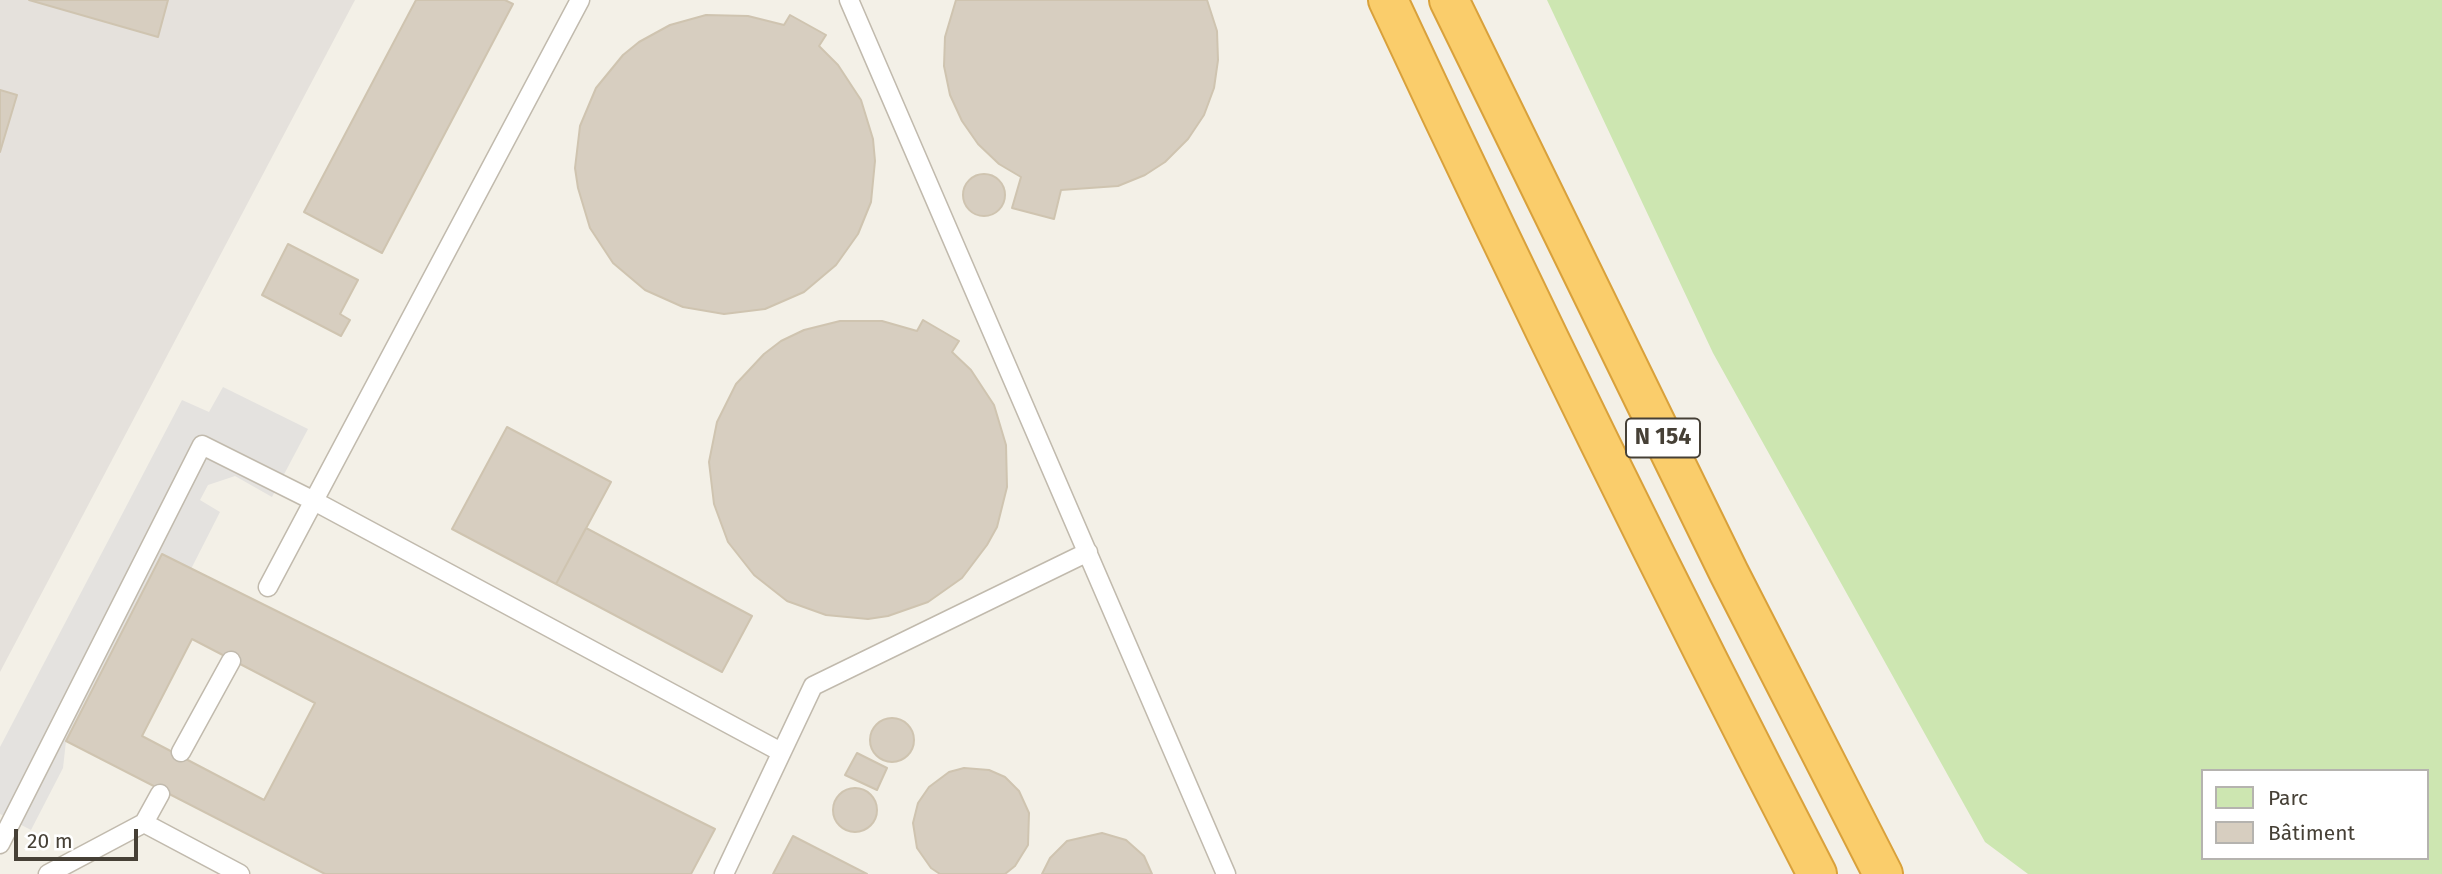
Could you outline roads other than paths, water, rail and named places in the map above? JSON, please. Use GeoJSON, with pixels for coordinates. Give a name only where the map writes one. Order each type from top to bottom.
{"type":"FeatureCollection","features":[{"type":"Feature","properties":{"kind":"highway","name":"N 154"},"geometry":{"type":"LineString","coordinates":[[1388,0],[1517,276],[1710,667],[1816,874]]}},
{"type":"Feature","properties":{"kind":"highway","name":"N 154"},"geometry":{"type":"LineString","coordinates":[[1449,0],[1723,560],[1883,874]]}},
{"type":"Feature","properties":{"kind":"lane"},"geometry":{"type":"LineString","coordinates":[[268,587],[316,502],[580,0]]}},
{"type":"Feature","properties":{"kind":"lane"},"geometry":{"type":"LineString","coordinates":[[849,0],[1226,874]]}},
{"type":"Feature","properties":{"kind":"lane"},"geometry":{"type":"LineString","coordinates":[[0,844],[202,444],[316,502],[780,752]]}},
{"type":"Feature","properties":{"kind":"lane"},"geometry":{"type":"LineString","coordinates":[[724,874],[813,686],[1088,552]]}},
{"type":"Feature","properties":{"kind":"lane"},"geometry":{"type":"LineString","coordinates":[[181,752],[231,661]]}},
{"type":"Feature","properties":{"kind":"lane"},"geometry":{"type":"LineString","coordinates":[[48,874],[144,823],[160,794]]}},
{"type":"Feature","properties":{"kind":"lane"},"geometry":{"type":"LineString","coordinates":[[144,823],[240,874]]}}]}
